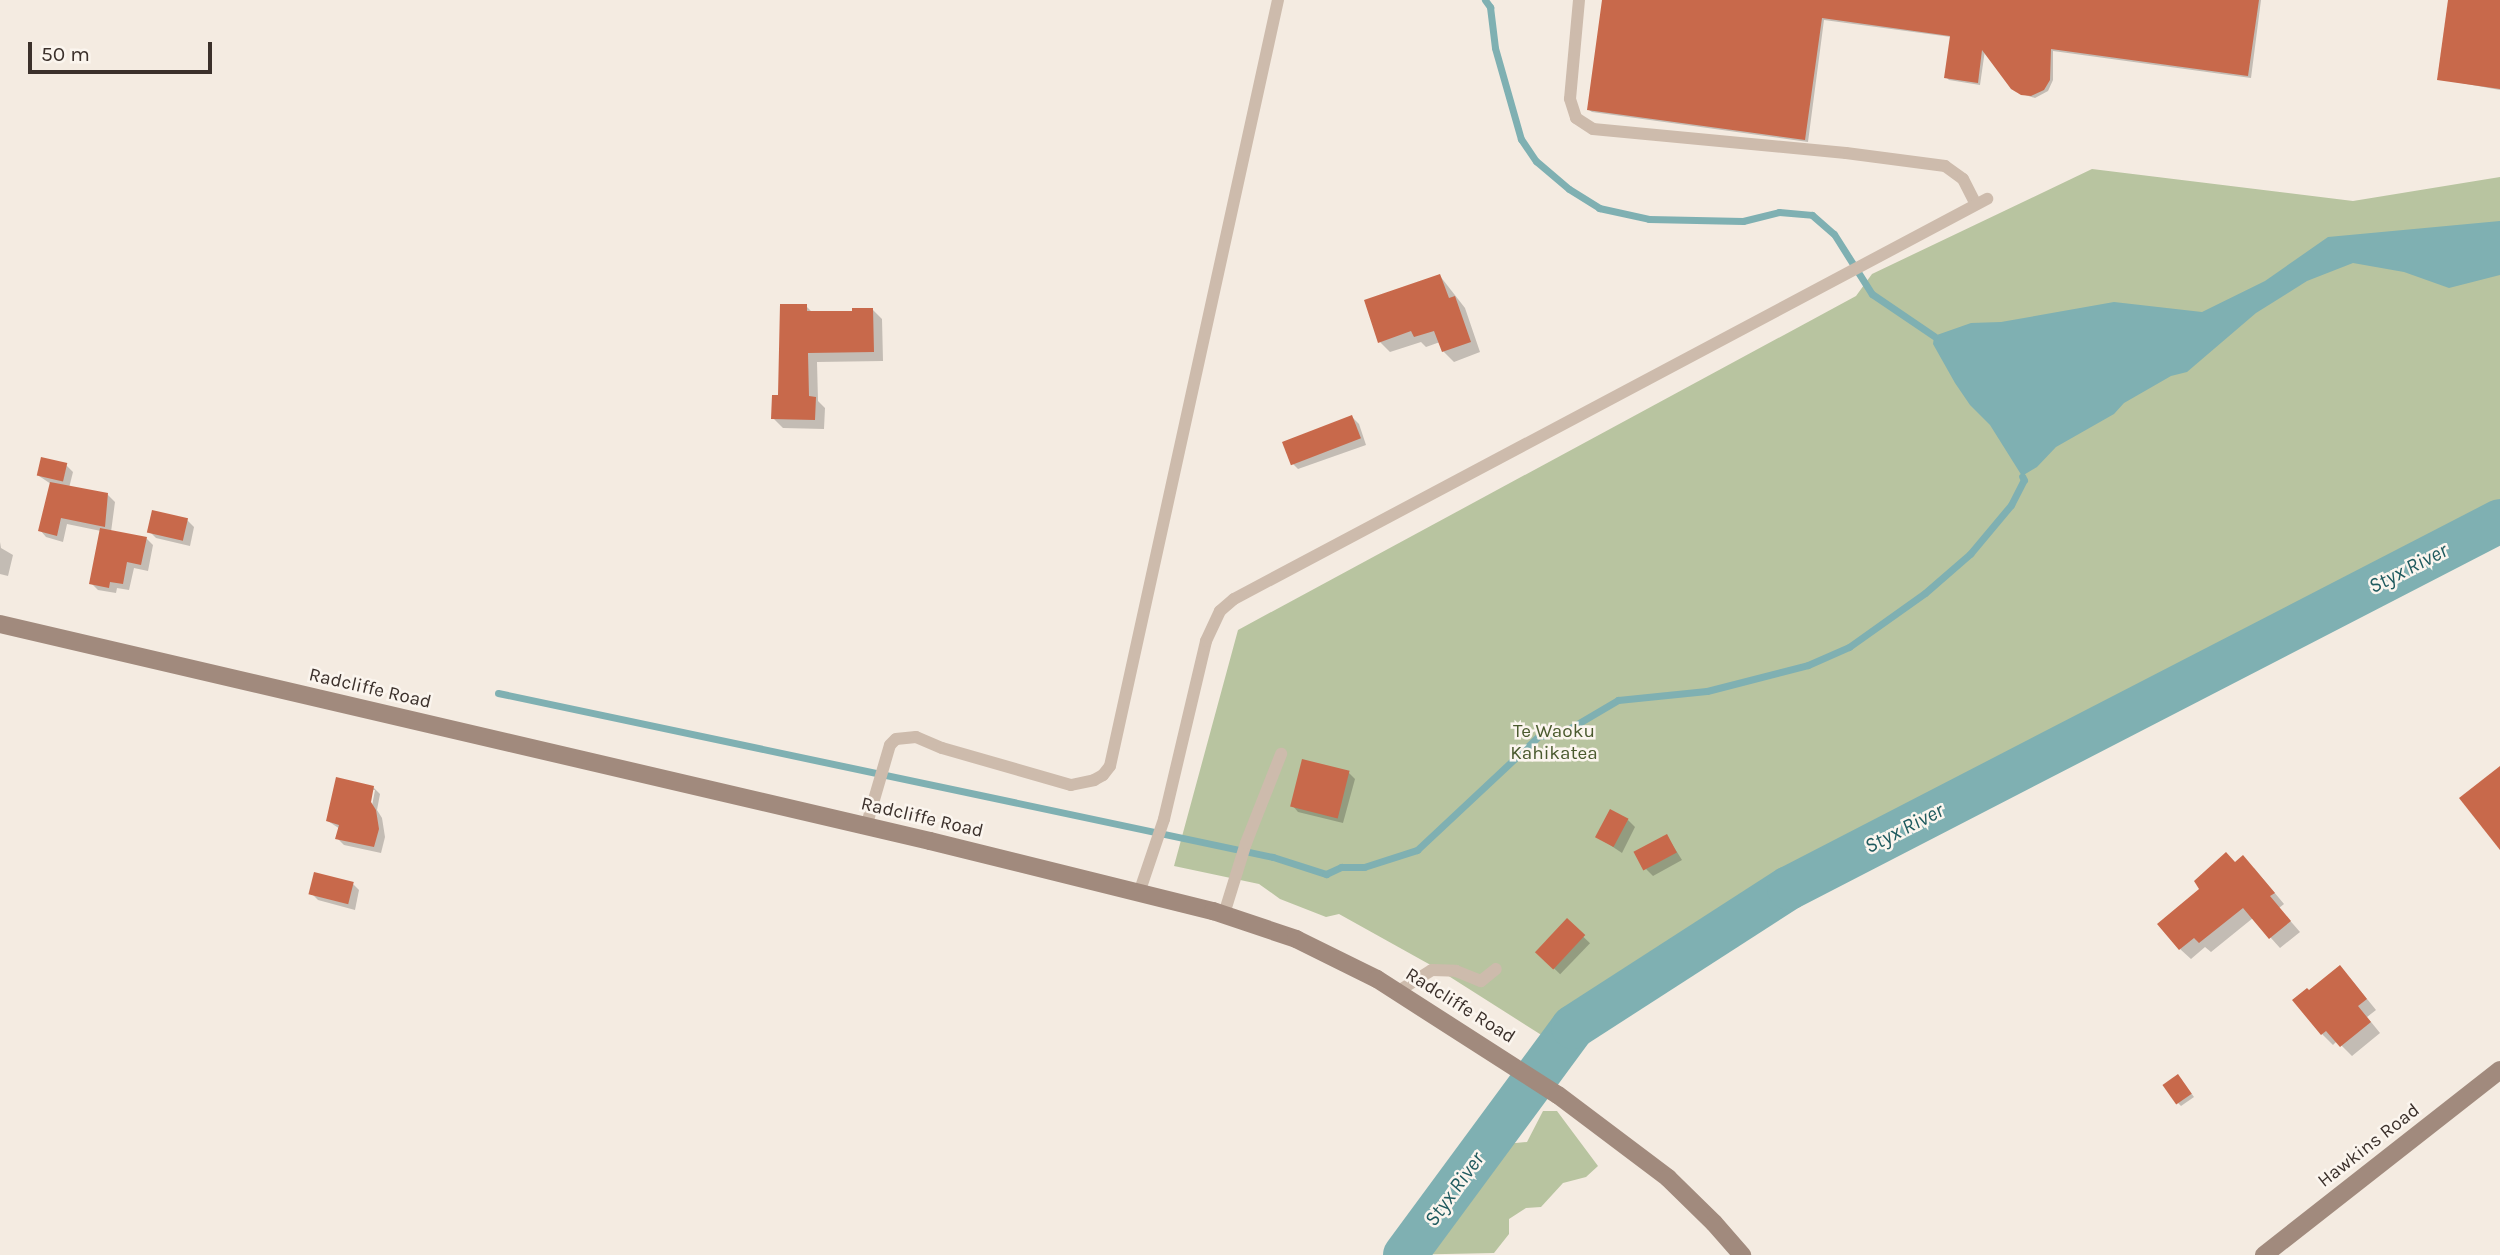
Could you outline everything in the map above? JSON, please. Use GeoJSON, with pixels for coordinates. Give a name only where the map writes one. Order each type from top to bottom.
{"type":"FeatureCollection","features":[{"type":"Feature","properties":{"kind":"street","name":"Radcliffe Road"},"geometry":{"type":"LineString","coordinates":[[0,624],[866,827],[1224,914],[1315,947],[1397,992],[1514,1065],[1668,1178],[1742,1255]]}},
{"type":"Feature","properties":{"kind":"street","name":"Hawkins Road"},"geometry":{"type":"LineString","coordinates":[[2264,1255],[2500,1070]]}},
{"type":"Feature","properties":{"kind":"lane"},"geometry":{"type":"LineString","coordinates":[[866,827],[890,745],[896,739],[916,737],[942,748],[1071,785],[1094,780],[1110,766],[1278,0]]}},
{"type":"Feature","properties":{"kind":"lane"},"geometry":{"type":"LineString","coordinates":[[1139,893],[1164,819],[1206,640],[1220,611],[1234,599],[1982,202],[1963,179],[1945,166],[1846,153],[1593,129],[1576,118],[1570,99],[1578,0]]}},
{"type":"Feature","properties":{"kind":"lane"},"geometry":{"type":"LineString","coordinates":[[1224,914],[1246,843],[1281,754]]}},
{"type":"Feature","properties":{"kind":"lane"},"geometry":{"type":"LineString","coordinates":[[1397,992],[1432,970],[1457,971],[1480,981],[1496,969]]}},
{"type":"Feature","properties":{"kind":"green space","name":"Te Waoku Kahikatea"},"geometry":{"type":"Polygon","coordinates":[[[2092,169],[2353,201],[2500,177],[2500,499],[2258,625],[1543,1036],[1436,968],[1339,914],[1326,917],[1280,899],[1259,884],[1174,866],[1238,630],[1856,296],[1872,274],[2092,169]]]}},
{"type":"Feature","properties":{"kind":"green space"},"geometry":{"type":"Polygon","coordinates":[[[1543,1111],[1557,1111],[1598,1166],[1586,1177],[1563,1183],[1541,1207],[1526,1208],[1509,1219],[1509,1234],[1494,1253],[1397,1255],[1420,1217],[1445,1208],[1463,1190],[1476,1169],[1505,1144],[1527,1142],[1543,1111]]]}},
{"type":"Feature","properties":{"kind":"water"},"geometry":{"type":"Polygon","coordinates":[[[2500,221],[2500,275],[2449,288],[2404,272],[2353,263],[2307,281],[2256,313],[2187,372],[2171,376],[2124,403],[2114,414],[2056,447],[2037,467],[2022,476],[1990,425],[1970,405],[1955,383],[1933,344],[1934,336],[1971,323],[2001,322],[2114,302],[2202,312],[2265,281],[2328,237],[2500,221]]]}},
{"type":"Feature","properties":{"kind":"building"},"geometry":{"type":"Polygon","coordinates":[[[1602,0],[2259,0],[2248,76],[2051,49],[2050,80],[2044,90],[2031,96],[2021,95],[2011,89],[1982,50],[1978,83],[1944,78],[1950,36],[1822,18],[1805,140],[1587,110],[1602,0]]]}},
{"type":"Feature","properties":{"kind":"building"},"geometry":{"type":"Polygon","coordinates":[[[2448,0],[2500,0],[2500,89],[2437,80],[2448,0]]]}},
{"type":"Feature","properties":{"kind":"building"},"geometry":{"type":"Polygon","coordinates":[[[1440,274],[1449,298],[1455,296],[1471,342],[1442,352],[1434,331],[1414,337],[1411,331],[1378,343],[1364,300],[1440,274]]]}},
{"type":"Feature","properties":{"kind":"building"},"geometry":{"type":"Polygon","coordinates":[[[780,304],[807,304],[807,311],[873,308],[874,352],[808,353],[809,396],[816,397],[815,420],[771,419],[772,395],[778,395],[780,304]]]}},
{"type":"Feature","properties":{"kind":"building"},"geometry":{"type":"Polygon","coordinates":[[[1352,415],[1361,438],[1291,465],[1282,442],[1352,415]]]}},
{"type":"Feature","properties":{"kind":"building"},"geometry":{"type":"Polygon","coordinates":[[[41,457],[67,463],[63,482],[37,476],[41,457]]]}},
{"type":"Feature","properties":{"kind":"building"},"geometry":{"type":"Polygon","coordinates":[[[50,482],[108,493],[105,527],[61,518],[57,536],[38,531],[50,482]]]}},
{"type":"Feature","properties":{"kind":"building"},"geometry":{"type":"Polygon","coordinates":[[[152,510],[188,518],[183,541],[147,532],[152,510]]]}},
{"type":"Feature","properties":{"kind":"building"},"geometry":{"type":"Polygon","coordinates":[[[100,528],[147,537],[141,565],[127,562],[123,584],[110,582],[109,588],[89,584],[100,528]]]}},
{"type":"Feature","properties":{"kind":"building"},"geometry":{"type":"Polygon","coordinates":[[[1302,759],[1350,771],[1338,818],[1290,807],[1302,759]]]}},
{"type":"Feature","properties":{"kind":"building"},"geometry":{"type":"Polygon","coordinates":[[[2500,766],[2500,850],[2459,798],[2500,766]]]}},
{"type":"Feature","properties":{"kind":"building"},"geometry":{"type":"Polygon","coordinates":[[[336,777],[374,786],[371,802],[376,810],[379,829],[374,847],[335,839],[339,825],[326,821],[336,777]]]}},
{"type":"Feature","properties":{"kind":"building"},"geometry":{"type":"Polygon","coordinates":[[[1610,809],[1629,819],[1614,847],[1595,837],[1610,809]]]}},
{"type":"Feature","properties":{"kind":"building"},"geometry":{"type":"Polygon","coordinates":[[[1667,834],[1677,853],[1643,870],[1633,852],[1667,834]]]}},
{"type":"Feature","properties":{"kind":"building"},"geometry":{"type":"Polygon","coordinates":[[[2226,852],[2235,862],[2243,855],[2275,893],[2270,896],[2291,921],[2269,939],[2243,908],[2199,943],[2194,938],[2179,950],[2157,924],[2199,889],[2194,881],[2226,852]]]}},
{"type":"Feature","properties":{"kind":"building"},"geometry":{"type":"Polygon","coordinates":[[[314,872],[354,882],[348,904],[308,894],[314,872]]]}},
{"type":"Feature","properties":{"kind":"building"},"geometry":{"type":"Polygon","coordinates":[[[1567,918],[1585,935],[1553,969],[1535,952],[1567,918]]]}},
{"type":"Feature","properties":{"kind":"building"},"geometry":{"type":"Polygon","coordinates":[[[2340,965],[2367,999],[2358,1006],[2371,1022],[2340,1047],[2326,1031],[2321,1035],[2292,1000],[2340,965]]]}},
{"type":"Feature","properties":{"kind":"building"},"geometry":{"type":"Polygon","coordinates":[[[2178,1074],[2192,1094],[2176,1105],[2162,1085],[2178,1074]]]}},
{"type":"Feature","properties":{"kind":"waterway"},"geometry":{"type":"LineString","coordinates":[[1485,0],[1490,7],[1495,48],[1521,139],[1536,161],[1569,189],[1599,208],[1649,219],[1743,221],[1779,212],[1812,215],[1834,234],[1872,294],[1934,336]]}},
{"type":"Feature","properties":{"kind":"waterway"},"geometry":{"type":"LineString","coordinates":[[498,693],[1273,857],[1326,874],[1341,867],[1364,867],[1417,850],[1539,736],[1562,733],[1618,700],[1707,691],[1808,665],[1849,647],[1925,593],[1970,554],[2011,505],[2024,480],[2022,476]]}},
{"type":"Feature","properties":{"kind":"waterway","name":"Styx River"},"geometry":{"type":"LineString","coordinates":[[1405,1255],[1573,1027],[1789,888],[2500,521]]}}]}
